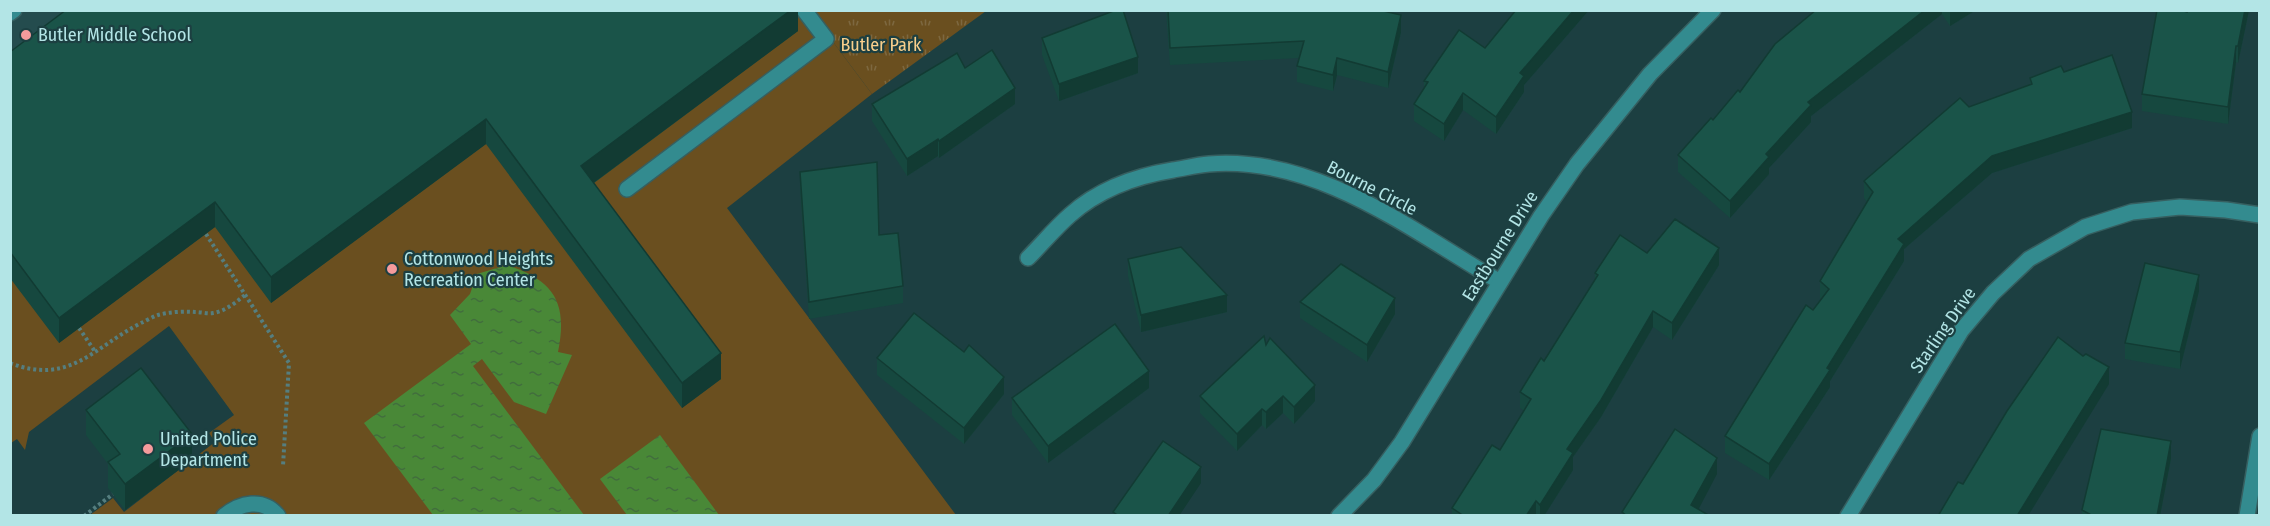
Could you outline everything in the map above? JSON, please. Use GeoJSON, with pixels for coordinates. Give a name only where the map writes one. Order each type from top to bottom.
{"type":"FeatureCollection","features":[{"type":"Feature","properties":{"kind":"street"},"geometry":{"type":"LineString","coordinates":[[627,189],[826,39],[804,10]]}},
{"type":"Feature","properties":{"kind":"street","name":"Eastbourne Drive"},"geometry":{"type":"LineString","coordinates":[[1339,516],[1374,480],[1402,442],[1540,216],[1602,131],[1650,74],[1713,10]]}},
{"type":"Feature","properties":{"kind":"street","name":"Bourne Circle"},"geometry":{"type":"LineString","coordinates":[[1028,258],[1070,215],[1113,187],[1169,170],[1210,164],[1242,165],[1297,174],[1339,189],[1379,209],[1500,282]]}},
{"type":"Feature","properties":{"kind":"street","name":"Starling Drive"},"geometry":{"type":"LineString","coordinates":[[1848,516],[1961,331],[1993,293],[2029,259],[2085,227],[2132,212],[2180,207],[2259,215]]}},
{"type":"Feature","properties":{"kind":"street"},"geometry":{"type":"LineString","coordinates":[[2247,516],[2259,436]]}},
{"type":"Feature","properties":{"kind":"street"},"geometry":{"type":"LineString","coordinates":[[224,516],[240,505],[251,503],[265,506],[278,516]]}},
{"type":"Feature","properties":{"kind":"path"},"geometry":{"type":"LineString","coordinates":[[206,234],[289,363],[284,466]]}},
{"type":"Feature","properties":{"kind":"path"},"geometry":{"type":"LineString","coordinates":[[10,363],[22,368],[42,371],[61,369],[86,360],[129,329],[157,315],[191,312],[214,313],[232,306],[245,295]]}},
{"type":"Feature","properties":{"kind":"path"},"geometry":{"type":"LineString","coordinates":[[79,328],[96,353]]}},
{"type":"Feature","properties":{"kind":"path"},"geometry":{"type":"LineString","coordinates":[[84,516],[113,494]]}},
{"type":"Feature","properties":{"kind":"shaded area","name":"Butler Middle School"},"geometry":{"type":"Polygon","coordinates":[[[11,11],[74,11],[11,59],[11,11]]]}},
{"type":"Feature","properties":{"kind":"green space","name":"Cottonwood Heights Recreation Center"},"geometry":{"type":"Polygon","coordinates":[[[810,11],[872,94],[727,208],[956,515],[90,515],[113,498],[124,512],[215,442],[209,433],[234,415],[169,326],[29,432],[25,450],[17,439],[11,443],[11,59],[810,11]]]}},
{"type":"Feature","properties":{"kind":"green space","name":"Butler Park"},"geometry":{"type":"Polygon","coordinates":[[[810,11],[986,11],[872,94],[810,11]]]}},
{"type":"Feature","properties":{"kind":"water"},"geometry":{"type":"Polygon","coordinates":[[[507,265],[536,278],[554,296],[561,320],[558,352],[572,355],[546,414],[514,402],[482,359],[473,366],[584,515],[433,515],[364,423],[471,344],[450,315],[470,294],[477,274],[507,265]]]}},
{"type":"Feature","properties":{"kind":"water"},"geometry":{"type":"Polygon","coordinates":[[[660,435],[719,515],[627,515],[600,479],[660,435]]]}},
{"type":"Feature","properties":{"kind":"building"},"geometry":{"type":"Polygon","coordinates":[[[66,10],[791,10],[581,166],[721,353],[682,383],[486,119],[271,277],[215,202],[59,318],[10,252],[10,52],[66,10]]]}},
{"type":"Feature","properties":{"kind":"building"},"geometry":{"type":"Polygon","coordinates":[[[1116,10],[1123,10],[1138,57],[1059,84],[1042,38],[1116,10]]]}},
{"type":"Feature","properties":{"kind":"building"},"geometry":{"type":"Polygon","coordinates":[[[1168,10],[1379,10],[1401,15],[1388,72],[1337,58],[1333,75],[1297,66],[1304,41],[1170,48],[1168,10]]]}},
{"type":"Feature","properties":{"kind":"building"},"geometry":{"type":"Polygon","coordinates":[[[1516,10],[1574,10],[1520,73],[1524,76],[1496,117],[1463,93],[1444,124],[1414,104],[1428,82],[1424,81],[1459,30],[1485,48],[1516,10]]]}},
{"type":"Feature","properties":{"kind":"building"},"geometry":{"type":"Polygon","coordinates":[[[1816,10],[1925,10],[1808,102],[1811,105],[1766,154],[1769,157],[1730,201],[1678,155],[1711,118],[1713,120],[1738,90],[1740,92],[1775,44],[1816,10]]]}},
{"type":"Feature","properties":{"kind":"building"},"geometry":{"type":"Polygon","coordinates":[[[2157,10],[2187,12],[2187,10],[2245,10],[2238,46],[2236,46],[2228,107],[2142,94],[2157,10]]]}},
{"type":"Feature","properties":{"kind":"building"},"geometry":{"type":"Polygon","coordinates":[[[992,50],[1015,88],[939,141],[938,139],[907,159],[872,104],[957,53],[965,68],[992,50]]]}},
{"type":"Feature","properties":{"kind":"building"},"geometry":{"type":"Polygon","coordinates":[[[2112,55],[2132,112],[1992,156],[1898,239],[1904,244],[1827,368],[1830,370],[1769,464],[1725,436],[1806,305],[1813,310],[1829,289],[1820,281],[1873,192],[1864,181],[1960,98],[1969,107],[2032,84],[2030,78],[2061,66],[2064,72],[2112,55]]]}},
{"type":"Feature","properties":{"kind":"building"},"geometry":{"type":"Polygon","coordinates":[[[877,162],[879,235],[898,233],[903,286],[809,302],[800,172],[877,162]]]}},
{"type":"Feature","properties":{"kind":"building"},"geometry":{"type":"Polygon","coordinates":[[[1675,219],[1719,248],[1672,323],[1653,311],[1601,400],[1567,449],[1573,453],[1540,505],[1536,501],[1526,516],[1464,516],[1452,508],[1492,445],[1500,450],[1531,399],[1520,392],[1541,358],[1544,361],[1598,275],[1595,273],[1620,235],[1647,253],[1675,219]]]}},
{"type":"Feature","properties":{"kind":"building"},"geometry":{"type":"Polygon","coordinates":[[[1181,247],[1227,295],[1141,315],[1128,259],[1181,247]]]}},
{"type":"Feature","properties":{"kind":"building"},"geometry":{"type":"Polygon","coordinates":[[[2145,263],[2199,275],[2180,352],[2125,343],[2145,263]]]}},
{"type":"Feature","properties":{"kind":"building"},"geometry":{"type":"Polygon","coordinates":[[[1341,264],[1395,298],[1367,345],[1300,302],[1341,264]]]}},
{"type":"Feature","properties":{"kind":"building"},"geometry":{"type":"Polygon","coordinates":[[[914,313],[964,352],[969,345],[1004,377],[964,428],[877,358],[914,313]]]}},
{"type":"Feature","properties":{"kind":"building"},"geometry":{"type":"Polygon","coordinates":[[[1115,324],[1149,371],[1048,446],[1012,398],[1115,324]]]}},
{"type":"Feature","properties":{"kind":"building"},"geometry":{"type":"Polygon","coordinates":[[[1264,336],[1266,345],[1270,338],[1315,385],[1294,407],[1283,396],[1266,412],[1262,409],[1237,434],[1200,396],[1264,336]]]}},
{"type":"Feature","properties":{"kind":"building"},"geometry":{"type":"Polygon","coordinates":[[[2058,337],[2083,356],[2086,354],[2109,367],[2017,516],[1938,516],[1958,482],[1963,484],[2007,411],[2058,337]]]}},
{"type":"Feature","properties":{"kind":"building"},"geometry":{"type":"Polygon","coordinates":[[[141,368],[192,434],[125,484],[108,462],[120,454],[86,410],[141,368]]]}},
{"type":"Feature","properties":{"kind":"building"},"geometry":{"type":"Polygon","coordinates":[[[1675,429],[1717,458],[1691,505],[1710,516],[1627,516],[1622,512],[1675,429]]]}},
{"type":"Feature","properties":{"kind":"building"},"geometry":{"type":"Polygon","coordinates":[[[2101,429],[2171,441],[2157,516],[2093,516],[2082,510],[2101,429]]]}},
{"type":"Feature","properties":{"kind":"building"},"geometry":{"type":"Polygon","coordinates":[[[1163,441],[1201,467],[1168,516],[1119,516],[1113,512],[1163,441]]]}},
{"type":"Feature","properties":{"kind":"place","name":"Butler Middle School"},"geometry":{"type":"Point","coordinates":[26,35]}},
{"type":"Feature","properties":{"kind":"place","name":"Cottonwood Heights Recreation Center"},"geometry":{"type":"Point","coordinates":[392,269]}},
{"type":"Feature","properties":{"kind":"place","name":"United Police Department"},"geometry":{"type":"Point","coordinates":[148,449]}}]}
